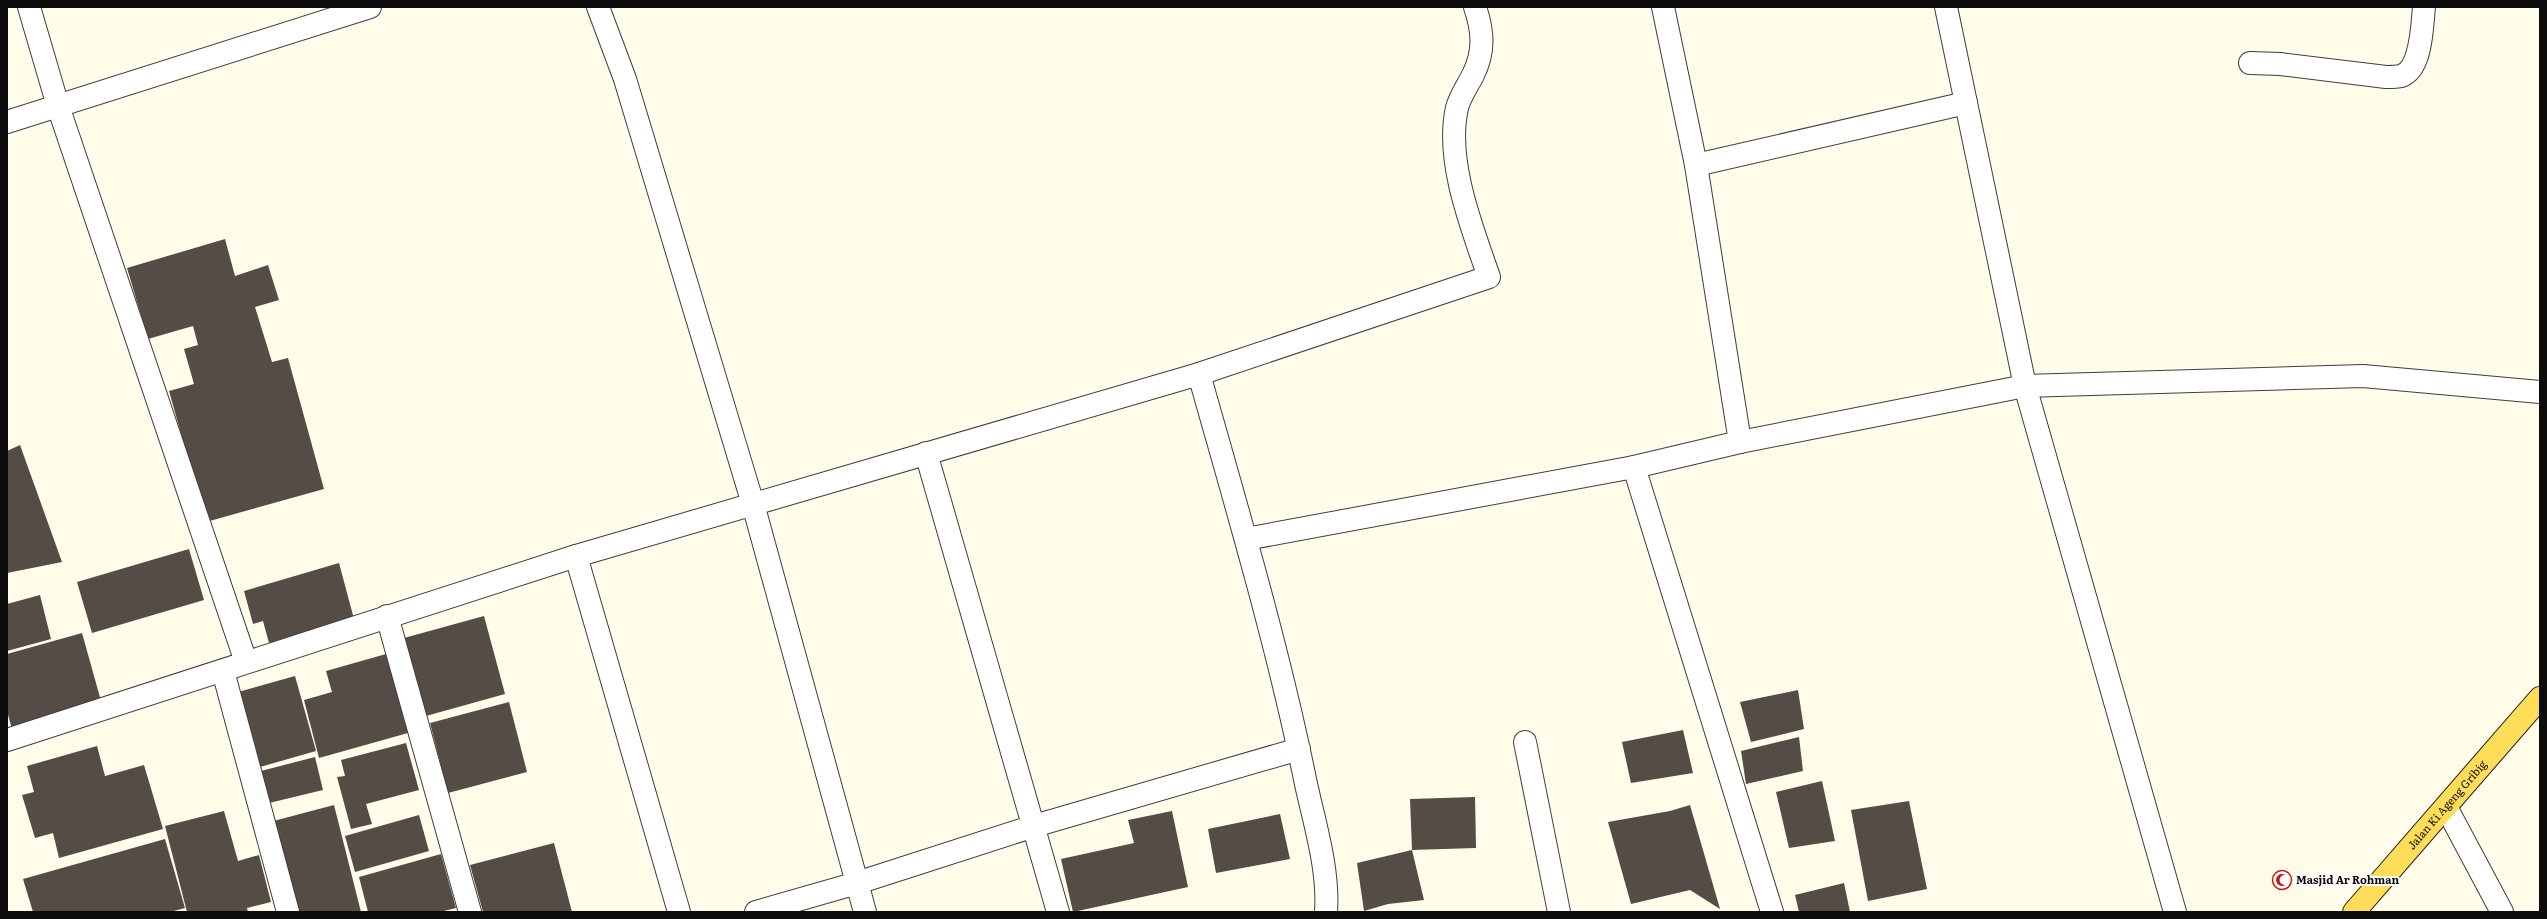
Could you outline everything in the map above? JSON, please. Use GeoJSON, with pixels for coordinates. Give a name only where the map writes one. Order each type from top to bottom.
{"type":"FeatureCollection","features":[{"type":"Feature","properties":{"kind":"main road","name":"Jalan Ki Ageng Gribig"},"geometry":{"type":"LineString","coordinates":[[2354,912],[2540,698]]}},
{"type":"Feature","properties":{"kind":"street"},"geometry":{"type":"LineString","coordinates":[[29,7],[58,106],[246,662]]}},
{"type":"Feature","properties":{"kind":"street"},"geometry":{"type":"LineString","coordinates":[[7,122],[370,7]]}},
{"type":"Feature","properties":{"kind":"street"},"geometry":{"type":"LineString","coordinates":[[598,7],[625,79],[753,504],[865,912]]}},
{"type":"Feature","properties":{"kind":"street"},"geometry":{"type":"LineString","coordinates":[[7,740],[576,556],[1199,374],[1489,277],[1462,196],[1456,147],[1457,107],[1480,56],[1483,31],[1475,7]]}},
{"type":"Feature","properties":{"kind":"street"},"geometry":{"type":"LineString","coordinates":[[1663,7],[1696,165],[1740,442]]}},
{"type":"Feature","properties":{"kind":"street"},"geometry":{"type":"LineString","coordinates":[[1946,7],[2025,386],[2175,912]]}},
{"type":"Feature","properties":{"kind":"street"},"geometry":{"type":"LineString","coordinates":[[2250,63],[2280,64],[2386,77],[2402,76],[2411,69],[2417,60],[2424,7]]}},
{"type":"Feature","properties":{"kind":"street"},"geometry":{"type":"LineString","coordinates":[[1696,165],[1966,103]]}},
{"type":"Feature","properties":{"kind":"street"},"geometry":{"type":"LineString","coordinates":[[1199,374],[1246,539],[1299,749],[1324,870],[1326,912]]}},
{"type":"Feature","properties":{"kind":"street"},"geometry":{"type":"LineString","coordinates":[[1246,539],[1634,467],[1740,442],[2025,386],[2363,376],[2540,392]]}},
{"type":"Feature","properties":{"kind":"street"},"geometry":{"type":"LineString","coordinates":[[926,453],[1058,912]]}},
{"type":"Feature","properties":{"kind":"street"},"geometry":{"type":"LineString","coordinates":[[1634,467],[1772,912]]}},
{"type":"Feature","properties":{"kind":"street"},"geometry":{"type":"LineString","coordinates":[[576,556],[679,912]]}},
{"type":"Feature","properties":{"kind":"street"},"geometry":{"type":"LineString","coordinates":[[387,616],[470,912]]}},
{"type":"Feature","properties":{"kind":"street"},"geometry":{"type":"LineString","coordinates":[[223,671],[288,912]]}},
{"type":"Feature","properties":{"kind":"street"},"geometry":{"type":"LineString","coordinates":[[1524,742],[1559,912]]}},
{"type":"Feature","properties":{"kind":"street"},"geometry":{"type":"LineString","coordinates":[[756,912],[857,883],[1034,826],[1299,749]]}},
{"type":"Feature","properties":{"kind":"street"},"geometry":{"type":"LineString","coordinates":[[2446,807],[2502,912]]}},
{"type":"Feature","properties":{"kind":"building"},"geometry":{"type":"Polygon","coordinates":[[[225,239],[235,276],[268,265],[279,300],[255,307],[272,362],[288,358],[324,489],[206,522],[169,391],[194,384],[184,349],[198,345],[193,326],[148,339],[127,268],[225,239]]]}},
{"type":"Feature","properties":{"kind":"building"},"geometry":{"type":"Polygon","coordinates":[[[20,445],[62,562],[7,573],[7,451],[20,445]]]}},
{"type":"Feature","properties":{"kind":"building"},"geometry":{"type":"Polygon","coordinates":[[[189,549],[204,600],[92,633],[77,582],[189,549]]]}},
{"type":"Feature","properties":{"kind":"building"},"geometry":{"type":"Polygon","coordinates":[[[339,563],[354,619],[269,643],[263,621],[253,624],[244,591],[339,563]]]}},
{"type":"Feature","properties":{"kind":"building"},"geometry":{"type":"Polygon","coordinates":[[[40,595],[51,639],[7,651],[7,604],[40,595]]]}},
{"type":"Feature","properties":{"kind":"building"},"geometry":{"type":"Polygon","coordinates":[[[484,616],[505,694],[426,716],[404,638],[484,616]]]}},
{"type":"Feature","properties":{"kind":"building"},"geometry":{"type":"Polygon","coordinates":[[[82,633],[103,708],[13,733],[7,711],[7,654],[82,633]]]}},
{"type":"Feature","properties":{"kind":"building"},"geometry":{"type":"Polygon","coordinates":[[[386,654],[408,733],[319,758],[304,700],[332,692],[326,671],[386,654]]]}},
{"type":"Feature","properties":{"kind":"building"},"geometry":{"type":"Polygon","coordinates":[[[295,676],[316,751],[253,769],[231,694],[295,676]]]}},
{"type":"Feature","properties":{"kind":"building"},"geometry":{"type":"Polygon","coordinates":[[[1798,690],[1804,729],[1751,742],[1740,702],[1798,690]]]}},
{"type":"Feature","properties":{"kind":"building"},"geometry":{"type":"Polygon","coordinates":[[[509,702],[527,772],[448,793],[430,723],[509,702]]]}},
{"type":"Feature","properties":{"kind":"building"},"geometry":{"type":"Polygon","coordinates":[[[1683,730],[1693,773],[1631,783],[1622,742],[1683,730]]]}},
{"type":"Feature","properties":{"kind":"building"},"geometry":{"type":"Polygon","coordinates":[[[1799,737],[1803,771],[1746,784],[1741,751],[1799,737]]]}},
{"type":"Feature","properties":{"kind":"building"},"geometry":{"type":"Polygon","coordinates":[[[406,743],[419,790],[366,804],[372,824],[351,829],[337,777],[345,776],[341,760],[406,743]]]}},
{"type":"Feature","properties":{"kind":"building"},"geometry":{"type":"Polygon","coordinates":[[[97,746],[105,776],[144,765],[163,829],[59,858],[53,833],[35,838],[22,795],[34,792],[27,766],[97,746]]]}},
{"type":"Feature","properties":{"kind":"building"},"geometry":{"type":"Polygon","coordinates":[[[315,757],[323,790],[265,804],[257,772],[315,757]]]}},
{"type":"Feature","properties":{"kind":"building"},"geometry":{"type":"Polygon","coordinates":[[[1822,781],[1835,841],[1789,848],[1776,792],[1822,781]]]}},
{"type":"Feature","properties":{"kind":"building"},"geometry":{"type":"Polygon","coordinates":[[[1475,797],[1476,848],[1412,850],[1410,799],[1475,797]]]}},
{"type":"Feature","properties":{"kind":"building"},"geometry":{"type":"Polygon","coordinates":[[[1909,801],[1927,889],[1868,901],[1851,810],[1909,801]]]}},
{"type":"Feature","properties":{"kind":"building"},"geometry":{"type":"Polygon","coordinates":[[[334,805],[361,912],[290,912],[266,823],[334,805]]]}},
{"type":"Feature","properties":{"kind":"building"},"geometry":{"type":"Polygon","coordinates":[[[1690,805],[1720,909],[1690,890],[1631,904],[1608,822],[1670,811],[1690,805]]]}},
{"type":"Feature","properties":{"kind":"building"},"geometry":{"type":"Polygon","coordinates":[[[224,811],[238,861],[259,855],[271,902],[247,908],[248,912],[187,912],[165,826],[224,811]]]}},
{"type":"Feature","properties":{"kind":"building"},"geometry":{"type":"Polygon","coordinates":[[[1172,811],[1188,887],[1073,912],[1061,859],[1134,843],[1128,820],[1172,811]]]}},
{"type":"Feature","properties":{"kind":"building"},"geometry":{"type":"Polygon","coordinates":[[[1280,814],[1290,859],[1216,873],[1208,829],[1280,814]]]}},
{"type":"Feature","properties":{"kind":"building"},"geometry":{"type":"Polygon","coordinates":[[[419,815],[429,851],[355,872],[345,836],[419,815]]]}},
{"type":"Feature","properties":{"kind":"building"},"geometry":{"type":"Polygon","coordinates":[[[165,839],[185,908],[170,912],[33,912],[23,879],[165,839]]]}},
{"type":"Feature","properties":{"kind":"building"},"geometry":{"type":"Polygon","coordinates":[[[554,843],[572,912],[483,912],[470,865],[554,843]]]}},
{"type":"Feature","properties":{"kind":"building"},"geometry":{"type":"Polygon","coordinates":[[[1412,850],[1424,900],[1388,904],[1364,911],[1357,863],[1412,850]]]}},
{"type":"Feature","properties":{"kind":"building"},"geometry":{"type":"Polygon","coordinates":[[[441,854],[456,908],[440,912],[368,912],[359,877],[441,854]]]}},
{"type":"Feature","properties":{"kind":"building"},"geometry":{"type":"Polygon","coordinates":[[[1844,883],[1850,912],[1799,912],[1795,895],[1844,883]]]}},
{"type":"Feature","properties":{"kind":"place","name":"Masjid Ar Rohman"},"geometry":{"type":"Point","coordinates":[2282,880]}}]}
